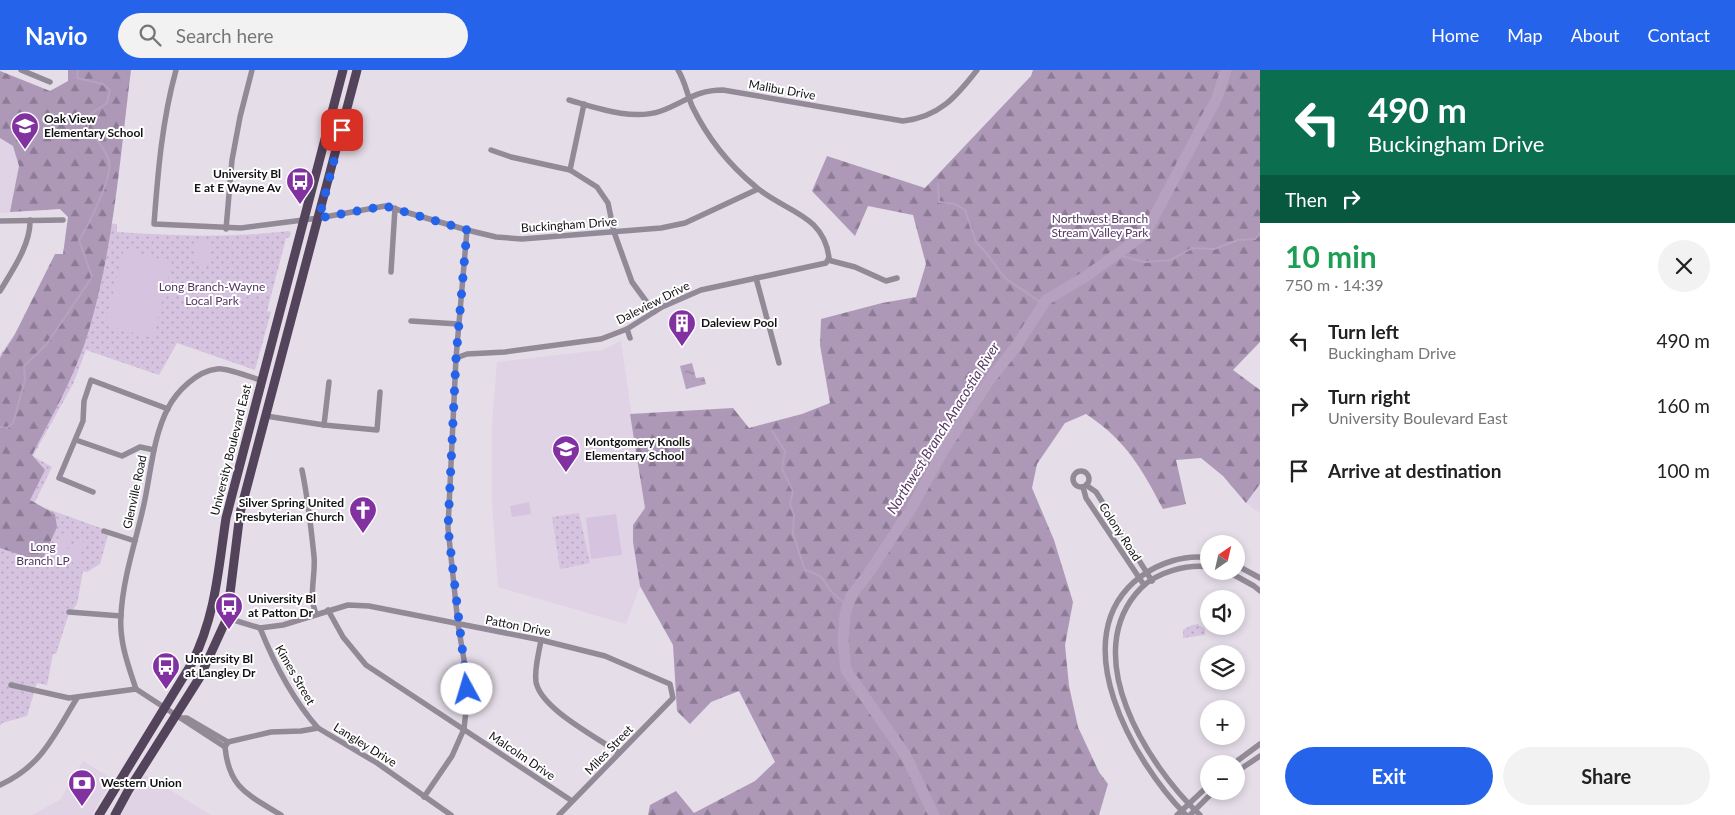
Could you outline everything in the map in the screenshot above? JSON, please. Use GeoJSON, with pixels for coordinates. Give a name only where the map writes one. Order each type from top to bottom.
{"type":"FeatureCollection","features":[{"type":"Feature","properties":{"kind":"main road","name":"University Boulevard East"},"geometry":{"type":"LineString","coordinates":[[98,815],[192,663],[212,614],[226,518],[343,70]]}},
{"type":"Feature","properties":{"kind":"main road","name":"University Boulevard East"},"geometry":{"type":"LineString","coordinates":[[116,815],[128,791],[179,716],[210,658],[227,618],[240,513],[357,70]]}},
{"type":"Feature","properties":{"kind":"street"},"geometry":{"type":"LineString","coordinates":[[21,70],[33,72],[50,82]]}},
{"type":"Feature","properties":{"kind":"street","name":"Buckingham Drive"},"geometry":{"type":"LineString","coordinates":[[176,70],[159,151],[154,224],[226,229],[319,218],[365,208],[385,206],[467,230],[496,237],[522,240],[661,228],[685,223],[758,189]]}},
{"type":"Feature","properties":{"kind":"street"},"geometry":{"type":"LineString","coordinates":[[226,229],[232,160],[240,116],[252,70]]}},
{"type":"Feature","properties":{"kind":"street"},"geometry":{"type":"LineString","coordinates":[[678,70],[692,105],[730,164],[758,189],[817,226],[828,249],[828,260],[855,267],[886,281],[897,278]]}},
{"type":"Feature","properties":{"kind":"street","name":"Malibu Drive"},"geometry":{"type":"LineString","coordinates":[[569,100],[628,113],[647,114],[662,111],[696,93],[723,90],[903,121],[921,119],[934,114],[948,103],[977,70]]}},
{"type":"Feature","properties":{"kind":"street"},"geometry":{"type":"LineString","coordinates":[[570,170],[584,104]]}},
{"type":"Feature","properties":{"kind":"street"},"geometry":{"type":"LineString","coordinates":[[491,150],[511,157],[570,170],[597,187],[608,204],[614,232],[632,282],[654,312]]}},
{"type":"Feature","properties":{"kind":"street"},"geometry":{"type":"LineString","coordinates":[[391,272],[395,208]]}},
{"type":"Feature","properties":{"kind":"street"},"geometry":{"type":"LineString","coordinates":[[0,291],[23,248],[30,228],[30,220]]}},
{"type":"Feature","properties":{"kind":"street"},"geometry":{"type":"LineString","coordinates":[[0,221],[63,220]]}},
{"type":"Feature","properties":{"kind":"street"},"geometry":{"type":"LineString","coordinates":[[424,797],[452,756],[464,728],[468,700],[467,678],[458,624],[448,528],[458,324],[467,230]]}},
{"type":"Feature","properties":{"kind":"street","name":"Daleview Drive"},"geometry":{"type":"LineString","coordinates":[[456,358],[467,354],[567,345],[601,339],[626,330],[654,312],[701,290],[826,263],[828,260]]}},
{"type":"Feature","properties":{"kind":"street"},"geometry":{"type":"LineString","coordinates":[[756,278],[779,363]]}},
{"type":"Feature","properties":{"kind":"street"},"geometry":{"type":"LineString","coordinates":[[411,321],[458,324]]}},
{"type":"Feature","properties":{"kind":"street"},"geometry":{"type":"LineString","coordinates":[[626,330],[630,338]]}},
{"type":"Feature","properties":{"kind":"street","name":"Glenville Road"},"geometry":{"type":"LineString","coordinates":[[136,689],[124,655],[120,616],[124,579],[135,542],[154,450],[168,409],[186,385],[218,368],[261,380]]}},
{"type":"Feature","properties":{"kind":"street"},"geometry":{"type":"LineString","coordinates":[[93,492],[59,478],[83,421],[84,402],[91,380],[168,409]]}},
{"type":"Feature","properties":{"kind":"street"},"geometry":{"type":"LineString","coordinates":[[324,425],[329,382]]}},
{"type":"Feature","properties":{"kind":"street"},"geometry":{"type":"LineString","coordinates":[[266,416],[324,425],[376,430],[380,392]]}},
{"type":"Feature","properties":{"kind":"street"},"geometry":{"type":"LineString","coordinates":[[76,440],[122,456],[140,447],[154,450]]}},
{"type":"Feature","properties":{"kind":"street"},"geometry":{"type":"LineString","coordinates":[[302,470],[310,510],[311,544],[314,556],[312,604],[316,614]]}},
{"type":"Feature","properties":{"kind":"street","name":"Colony Road"},"geometry":{"type":"LineString","coordinates":[[1144,586],[1086,498],[1085,486],[1096,492],[1152,580]]}},
{"type":"Feature","properties":{"kind":"street"},"geometry":{"type":"LineString","coordinates":[[104,531],[135,542]]}},
{"type":"Feature","properties":{"kind":"street"},"geometry":{"type":"LineString","coordinates":[[1200,559],[1177,560],[1138,578],[1125,591],[1109,621],[1105,638],[1105,658],[1114,698],[1126,731],[1147,767],[1182,814],[1200,793]]}},
{"type":"Feature","properties":{"kind":"street"},"geometry":{"type":"LineString","coordinates":[[1193,813],[1189,804],[1155,762],[1135,727],[1123,695],[1116,666],[1115,639],[1118,624],[1133,597],[1144,586],[1152,580],[1179,569],[1200,568]]}},
{"type":"Feature","properties":{"kind":"street"},"geometry":{"type":"LineString","coordinates":[[1245,570],[1260,578]]}},
{"type":"Feature","properties":{"kind":"street"},"geometry":{"type":"LineString","coordinates":[[1245,580],[1260,591]]}},
{"type":"Feature","properties":{"kind":"street","name":"Patton Drive"},"geometry":{"type":"LineString","coordinates":[[227,618],[260,628],[283,625],[348,605],[369,606],[541,640],[605,656],[670,684],[673,698]]}},
{"type":"Feature","properties":{"kind":"street","name":"Malcolm Drive"},"geometry":{"type":"LineString","coordinates":[[328,610],[343,637],[366,665],[464,728],[572,802]]}},
{"type":"Feature","properties":{"kind":"street"},"geometry":{"type":"LineString","coordinates":[[69,612],[120,616]]}},
{"type":"Feature","properties":{"kind":"street","name":"Kimes Street"},"geometry":{"type":"LineString","coordinates":[[260,628],[270,654],[307,716],[318,728]]}},
{"type":"Feature","properties":{"kind":"street"},"geometry":{"type":"LineString","coordinates":[[541,640],[536,676],[541,694],[556,710],[619,753]]}},
{"type":"Feature","properties":{"kind":"street"},"geometry":{"type":"LineString","coordinates":[[11,685],[69,698],[136,689],[179,716],[184,722],[226,744],[228,766],[238,787],[281,815]]}},
{"type":"Feature","properties":{"kind":"street"},"geometry":{"type":"LineString","coordinates":[[0,785],[17,777],[32,766],[77,698]]}},
{"type":"Feature","properties":{"kind":"street","name":"Miles Street"},"geometry":{"type":"LineString","coordinates":[[559,815],[673,698]]}},
{"type":"Feature","properties":{"kind":"street","name":"Langley Drive"},"geometry":{"type":"LineString","coordinates":[[226,744],[271,732],[301,731],[318,728],[376,763],[451,815]]}},
{"type":"Feature","properties":{"kind":"street"},"geometry":{"type":"LineString","coordinates":[[1245,755],[1260,744]]}},
{"type":"Feature","properties":{"kind":"street"},"geometry":{"type":"LineString","coordinates":[[1245,766],[1260,756]]}},
{"type":"Feature","properties":{"kind":"street"},"geometry":{"type":"LineString","coordinates":[[1193,813],[1205,800]]}},
{"type":"Feature","properties":{"kind":"street"},"geometry":{"type":"LineString","coordinates":[[1193,813],[1200,815]]}},
{"type":"Feature","properties":{"kind":"shaded area","name":"Oak View Elementary School"},"geometry":{"type":"Polygon","coordinates":[[[0,71],[50,91],[52,210],[0,213],[0,71]]]}},
{"type":"Feature","properties":{"kind":"shaded area","name":"Montgomery Knolls Elementary School"},"geometry":{"type":"Polygon","coordinates":[[[621,341],[645,508],[633,525],[633,542],[640,586],[626,624],[498,587],[492,504],[492,424],[497,362],[602,350],[621,341]]]}},
{"type":"Feature","properties":{"kind":"shaded area"},"geometry":{"type":"Polygon","coordinates":[[[1260,484],[1260,513],[1246,503],[1260,484]]]}},
{"type":"Feature","properties":{"kind":"shaded area"},"geometry":{"type":"Polygon","coordinates":[[[83,761],[112,779],[92,815],[32,815],[60,800],[83,761]]]}},
{"type":"Feature","properties":{"kind":"shaded area"},"geometry":{"type":"Polygon","coordinates":[[[145,775],[211,815],[120,815],[145,775]]]}},
{"type":"Feature","properties":{"kind":"green space","name":"Long Branch LP"},"geometry":{"type":"Polygon","coordinates":[[[68,70],[131,70],[115,201],[98,298],[78,362],[64,394],[32,455],[45,470],[30,500],[55,514],[57,527],[40,565],[33,559],[0,548],[0,358],[14,336],[55,254],[63,254],[68,217],[60,209],[10,212],[19,166],[13,146],[0,138],[0,71],[50,91],[68,81],[68,70]]]}},
{"type":"Feature","properties":{"kind":"green space","name":"Northwest Branch Stream Valley Park"},"geometry":{"type":"Polygon","coordinates":[[[1033,70],[1260,70],[1260,342],[1233,370],[1260,390],[1260,484],[1246,503],[1223,476],[1201,458],[1176,460],[1186,504],[1163,509],[1132,456],[1112,434],[1086,414],[1065,423],[1037,464],[1032,488],[1054,540],[1073,602],[1065,645],[1069,686],[1078,727],[1099,772],[1108,784],[1099,815],[648,815],[650,805],[676,791],[694,813],[755,781],[775,762],[739,691],[711,702],[690,724],[677,711],[673,645],[640,586],[633,542],[633,525],[645,508],[630,414],[733,408],[749,428],[802,414],[830,403],[820,345],[821,319],[882,303],[916,297],[926,264],[913,215],[868,206],[855,236],[812,191],[827,156],[925,188],[1031,76],[1033,70]]]}},
{"type":"Feature","properties":{"kind":"green space"},"geometry":{"type":"Polygon","coordinates":[[[71,221],[117,224],[117,232],[203,236],[289,231],[291,233],[290,237],[286,238],[267,311],[271,312],[255,370],[177,343],[159,375],[86,350],[73,384],[33,456],[52,467],[34,504],[109,531],[100,564],[87,572],[83,571],[77,604],[68,616],[56,654],[53,654],[47,685],[37,683],[27,716],[2,723],[0,726],[0,355],[42,295],[70,240],[71,221]]]}},
{"type":"Feature","properties":{"kind":"green space"},"geometry":{"type":"Polygon","coordinates":[[[195,241],[210,242],[210,265],[194,264],[195,241]]]}},
{"type":"Feature","properties":{"kind":"green space"},"geometry":{"type":"Polygon","coordinates":[[[124,249],[172,262],[153,338],[105,325],[124,249]]]}},
{"type":"Feature","properties":{"kind":"green space"},"geometry":{"type":"Polygon","coordinates":[[[529,502],[531,514],[512,517],[510,506],[529,502]]]}},
{"type":"Feature","properties":{"kind":"green space"},"geometry":{"type":"Polygon","coordinates":[[[579,513],[590,563],[560,569],[552,517],[579,513]]]}},
{"type":"Feature","properties":{"kind":"green space"},"geometry":{"type":"Polygon","coordinates":[[[616,514],[622,555],[591,559],[586,518],[616,514]]]}},
{"type":"Feature","properties":{"kind":"green space"},"geometry":{"type":"Polygon","coordinates":[[[63,533],[73,537],[63,558],[54,553],[63,533]]]}},
{"type":"Feature","properties":{"kind":"green space"},"geometry":{"type":"Polygon","coordinates":[[[76,539],[85,543],[76,564],[66,559],[76,539]]]}},
{"type":"Feature","properties":{"kind":"green space"},"geometry":{"type":"Polygon","coordinates":[[[1192,625],[1200,625],[1200,635],[1205,635],[1183,638],[1183,630],[1192,625]]]}},
{"type":"Feature","properties":{"kind":"water"},"geometry":{"type":"Polygon","coordinates":[[[692,363],[696,378],[704,377],[706,384],[686,389],[680,366],[692,363]]]}},
{"type":"Feature","properties":{"kind":"waterway"},"geometry":{"type":"LineString","coordinates":[[0,427],[7,428],[13,423],[25,380],[24,366],[46,345],[92,277],[79,240],[104,189],[109,161],[100,143],[88,128],[89,115],[107,103],[110,90],[103,84],[77,78],[78,70]]}},
{"type":"Feature","properties":{"kind":"waterway","name":"Northwest Branch Anacostia River"},"geometry":{"type":"LineString","coordinates":[[934,815],[906,756],[846,670],[843,641],[845,614],[851,596],[868,574],[911,509],[943,451],[988,382],[1017,345],[1046,300],[1085,277],[1145,234],[1217,98],[1226,70]]}},
{"type":"Feature","properties":{"kind":"waterway"},"geometry":{"type":"LineString","coordinates":[[938,184],[939,202],[955,204],[965,210],[976,242],[1005,278],[1043,304]]}},
{"type":"Feature","properties":{"kind":"waterway"},"geometry":{"type":"LineString","coordinates":[[1117,255],[1145,262],[1171,260],[1192,248],[1214,249],[1238,240],[1255,239],[1260,233]]}},
{"type":"Feature","properties":{"kind":"waterway"},"geometry":{"type":"LineString","coordinates":[[772,431],[785,451],[782,469],[793,491],[790,504],[794,515],[793,534],[805,570],[819,575],[830,591],[848,605]]}},
{"type":"Feature","properties":{"kind":"place","name":"Oak View Elementary School"},"geometry":{"type":"Point","coordinates":[25,150]}},
{"type":"Feature","properties":{"kind":"place","name":"University Bl E at E Wayne Av"},"geometry":{"type":"Point","coordinates":[300,205]}},
{"type":"Feature","properties":{"kind":"place","name":"Daleview Pool"},"geometry":{"type":"Point","coordinates":[682,347]}},
{"type":"Feature","properties":{"kind":"place","name":"Montgomery Knolls Elementary School"},"geometry":{"type":"Point","coordinates":[566,473]}},
{"type":"Feature","properties":{"kind":"place","name":"Silver Spring United Presbyterian Church"},"geometry":{"type":"Point","coordinates":[363,534]}},
{"type":"Feature","properties":{"kind":"place","name":"University Bl at Patton Dr"},"geometry":{"type":"Point","coordinates":[229,630]}},
{"type":"Feature","properties":{"kind":"place","name":"University Bl at Langley Dr"},"geometry":{"type":"Point","coordinates":[166,690]}},
{"type":"Feature","properties":{"kind":"place","name":"Western Union"},"geometry":{"type":"Point","coordinates":[82,807]}},
{"type":"Feature","properties":{"kind":"route"},"geometry":{"type":"LineString","coordinates":[[342,130],[319,218],[365,208],[385,206],[467,230],[458,324],[448,528],[467,689]]}},
{"type":"Feature","properties":{"kind":"park label","name":"Long Branch-Wayne Local Park"},"geometry":{"type":"Point","coordinates":[212,294]}}]}
